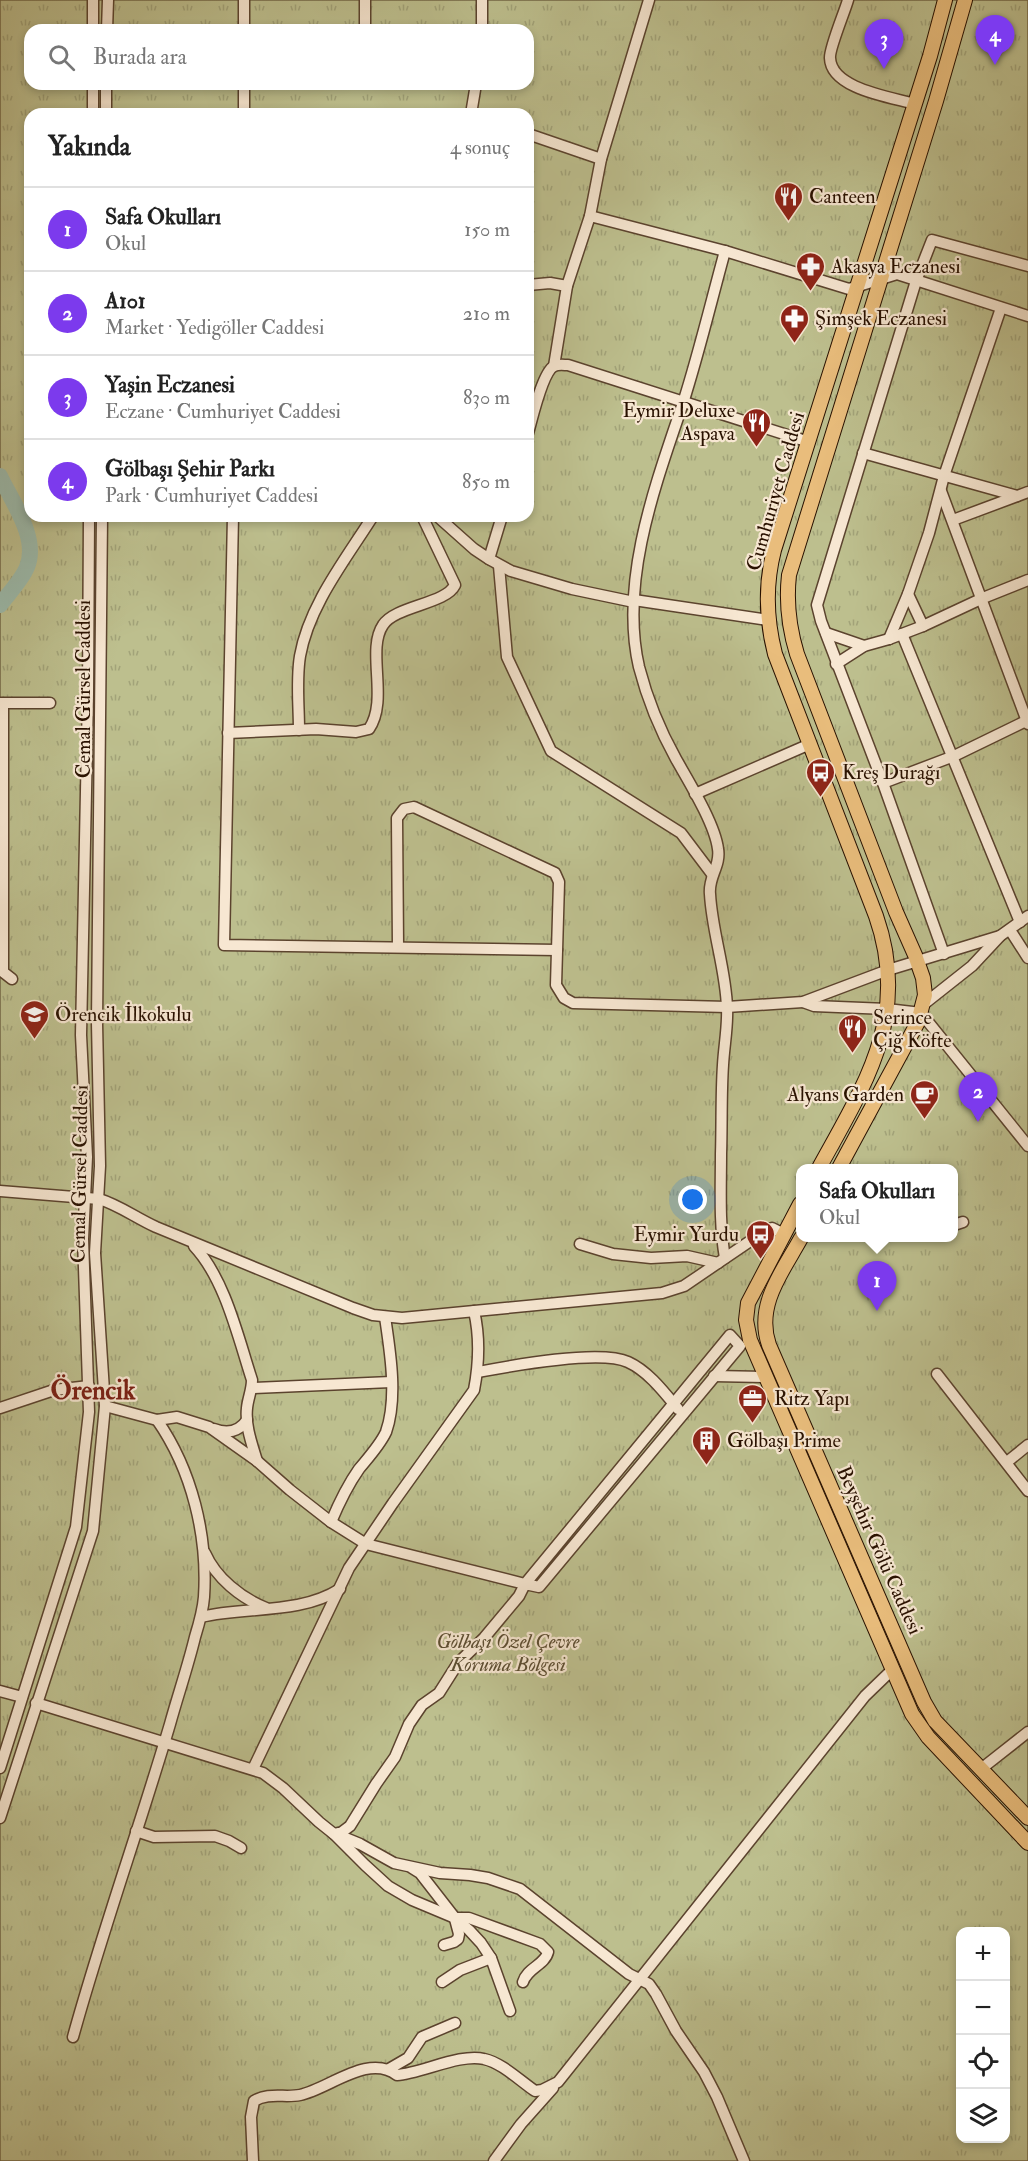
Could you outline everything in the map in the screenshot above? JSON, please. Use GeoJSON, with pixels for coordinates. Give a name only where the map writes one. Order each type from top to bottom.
{"type":"FeatureCollection","features":[{"type":"Feature","properties":{"kind":"main road","name":"Cumhuriyet Caddesi"},"geometry":{"type":"LineString","coordinates":[[821,1164],[866,1081],[884,1027],[888,970],[882,934],[775,654],[768,620],[770,566],[915,104],[945,0]]}},
{"type":"Feature","properties":{"kind":"main road","name":"Cumhuriyet Caddesi"},"geometry":{"type":"LineString","coordinates":[[918,962],[896,912],[797,654],[788,610],[789,575],[947,66],[965,0]]}},
{"type":"Feature","properties":{"kind":"main road"},"geometry":{"type":"LineString","coordinates":[[844,1164],[923,1008],[925,987],[918,962]]}},
{"type":"Feature","properties":{"kind":"main road"},"geometry":{"type":"LineString","coordinates":[[796,1216],[774,1252],[748,1303],[747,1326],[750,1340],[910,1709],[928,1737],[1028,1843]]}},
{"type":"Feature","properties":{"kind":"main road"},"geometry":{"type":"LineString","coordinates":[[747,1326],[764,1323],[768,1302],[799,1242]]}},
{"type":"Feature","properties":{"kind":"main road"},"geometry":{"type":"LineString","coordinates":[[774,1252],[789,1260]]}},
{"type":"Feature","properties":{"kind":"main road","name":"Beyşehir Gölü Caddesi"},"geometry":{"type":"LineString","coordinates":[[764,1323],[766,1336],[778,1365],[924,1702],[935,1721],[1028,1818]]}},
{"type":"Feature","properties":{"kind":"main road"},"geometry":{"type":"LineString","coordinates":[[893,1669],[907,1662]]}},
{"type":"Feature","properties":{"kind":"main road"},"geometry":{"type":"LineString","coordinates":[[910,1709],[924,1702]]}},
{"type":"Feature","properties":{"kind":"street"},"geometry":{"type":"LineString","coordinates":[[93,0],[93,24]]}},
{"type":"Feature","properties":{"kind":"street"},"geometry":{"type":"LineString","coordinates":[[107,24],[108,0]]}},
{"type":"Feature","properties":{"kind":"street"},"geometry":{"type":"LineString","coordinates":[[244,0],[244,24]]}},
{"type":"Feature","properties":{"kind":"street"},"geometry":{"type":"LineString","coordinates":[[365,0],[365,24]]}},
{"type":"Feature","properties":{"kind":"street"},"geometry":{"type":"LineString","coordinates":[[482,0],[482,24]]}},
{"type":"Feature","properties":{"kind":"street"},"geometry":{"type":"LineString","coordinates":[[534,415],[546,377],[554,366],[567,286],[590,216],[601,159],[649,0]]}},
{"type":"Feature","properties":{"kind":"street"},"geometry":{"type":"LineString","coordinates":[[848,0],[830,57],[834,73],[848,85],[915,104]]}},
{"type":"Feature","properties":{"kind":"street"},"geometry":{"type":"LineString","coordinates":[[93,90],[93,108]]}},
{"type":"Feature","properties":{"kind":"street"},"geometry":{"type":"LineString","coordinates":[[106,90],[106,108]]}},
{"type":"Feature","properties":{"kind":"street"},"geometry":{"type":"LineString","coordinates":[[244,90],[244,108]]}},
{"type":"Feature","properties":{"kind":"street"},"geometry":{"type":"LineString","coordinates":[[472,108],[475,90]]}},
{"type":"Feature","properties":{"kind":"street"},"geometry":{"type":"LineString","coordinates":[[534,136],[601,159]]}},
{"type":"Feature","properties":{"kind":"street"},"geometry":{"type":"LineString","coordinates":[[590,216],[725,251],[849,289],[897,274],[1028,316]]}},
{"type":"Feature","properties":{"kind":"street"},"geometry":{"type":"LineString","coordinates":[[944,954],[883,783],[818,613],[819,595],[916,280],[932,240],[1028,266]]}},
{"type":"Feature","properties":{"kind":"street"},"geometry":{"type":"LineString","coordinates":[[722,1260],[723,1068],[727,1007],[710,894],[712,874],[718,864],[719,849],[716,838],[675,756],[645,685],[637,652],[634,601],[651,505],[683,402],[725,251]]}},
{"type":"Feature","properties":{"kind":"street"},"geometry":{"type":"LineString","coordinates":[[534,284],[550,283],[567,286]]}},
{"type":"Feature","properties":{"kind":"street"},"geometry":{"type":"LineString","coordinates":[[889,639],[908,594],[944,476],[1001,308]]}},
{"type":"Feature","properties":{"kind":"street"},"geometry":{"type":"LineString","coordinates":[[554,366],[568,365],[808,442]]}},
{"type":"Feature","properties":{"kind":"street"},"geometry":{"type":"LineString","coordinates":[[863,453],[944,476],[1023,494]]}},
{"type":"Feature","properties":{"kind":"street"},"geometry":{"type":"LineString","coordinates":[[883,783],[954,756],[1028,722],[941,491]]}},
{"type":"Feature","properties":{"kind":"street"},"geometry":{"type":"LineString","coordinates":[[953,520],[1023,494]]}},
{"type":"Feature","properties":{"kind":"street","name":"Cemal Gürsel Caddesi"},"geometry":{"type":"LineString","coordinates":[[0,1768],[76,1527],[90,1412],[83,1239],[87,1157],[81,1035],[88,694],[88,522]]}},
{"type":"Feature","properties":{"kind":"street","name":"Cemal Gürsel Caddesi"},"geometry":{"type":"LineString","coordinates":[[0,1818],[93,1532],[105,1406],[95,1253],[100,1166],[97,1023],[102,522]]}},
{"type":"Feature","properties":{"kind":"street"},"geometry":{"type":"LineString","coordinates":[[233,522],[224,945],[557,950]]}},
{"type":"Feature","properties":{"kind":"street"},"geometry":{"type":"LineString","coordinates":[[299,730],[299,665],[306,635],[319,604],[369,522]]}},
{"type":"Feature","properties":{"kind":"street"},"geometry":{"type":"LineString","coordinates":[[228,733],[316,729],[356,732],[369,729],[375,719],[378,636],[383,625],[394,616],[454,589],[454,579],[442,561],[425,522]]}},
{"type":"Feature","properties":{"kind":"street"},"geometry":{"type":"LineString","coordinates":[[444,522],[499,566],[572,589],[634,601],[768,620]]}},
{"type":"Feature","properties":{"kind":"street"},"geometry":{"type":"LineString","coordinates":[[489,560],[500,522]]}},
{"type":"Feature","properties":{"kind":"street"},"geometry":{"type":"LineString","coordinates":[[499,566],[507,657],[551,751],[681,833],[712,874]]}},
{"type":"Feature","properties":{"kind":"street"},"geometry":{"type":"LineString","coordinates":[[836,664],[864,646],[923,626],[1028,580]]}},
{"type":"Feature","properties":{"kind":"street"},"geometry":{"type":"LineString","coordinates":[[908,594],[923,626]]}},
{"type":"Feature","properties":{"kind":"street"},"geometry":{"type":"LineString","coordinates":[[826,633],[864,646]]}},
{"type":"Feature","properties":{"kind":"street"},"geometry":{"type":"LineString","coordinates":[[398,947],[397,818],[404,809],[414,807],[555,873],[559,882],[556,985],[560,995],[568,1001],[582,1004],[727,1007],[802,1002],[888,970],[1000,936],[1010,930],[1024,919],[902,634]]}},
{"type":"Feature","properties":{"kind":"street"},"geometry":{"type":"LineString","coordinates":[[8,976],[1,704],[50,703]]}},
{"type":"Feature","properties":{"kind":"street"},"geometry":{"type":"LineString","coordinates":[[695,794],[810,744]]}},
{"type":"Feature","properties":{"kind":"street"},"geometry":{"type":"LineString","coordinates":[[1010,930],[1028,958]]}},
{"type":"Feature","properties":{"kind":"street"},"geometry":{"type":"LineString","coordinates":[[802,1002],[814,1006],[923,1008],[972,966],[1000,936]]}},
{"type":"Feature","properties":{"kind":"street"},"geometry":{"type":"LineString","coordinates":[[923,1008],[1028,1146]]}},
{"type":"Feature","properties":{"kind":"street"},"geometry":{"type":"LineString","coordinates":[[0,1191],[99,1199],[113,1204],[133,1217],[191,1242],[353,1308],[385,1317],[402,1318],[662,1293],[684,1286],[765,1231],[772,1228],[784,1234]]}},
{"type":"Feature","properties":{"kind":"street"},"geometry":{"type":"LineString","coordinates":[[191,1242],[205,1257],[219,1286],[252,1380],[247,1420],[257,1461]]}},
{"type":"Feature","properties":{"kind":"street"},"geometry":{"type":"LineString","coordinates":[[580,1244],[614,1254],[651,1258],[687,1256],[722,1260]]}},
{"type":"Feature","properties":{"kind":"street"},"geometry":{"type":"LineString","coordinates":[[254,1769],[349,1568],[474,1390],[477,1372],[478,1329],[474,1311]]}},
{"type":"Feature","properties":{"kind":"street"},"geometry":{"type":"LineString","coordinates":[[331,1522],[345,1491],[385,1433],[390,1415],[390,1356],[385,1317]]}},
{"type":"Feature","properties":{"kind":"street"},"geometry":{"type":"LineString","coordinates":[[735,1341],[747,1326]]}},
{"type":"Feature","properties":{"kind":"street"},"geometry":{"type":"LineString","coordinates":[[209,1427],[257,1461],[331,1522],[366,1544],[525,1584],[538,1587],[740,1346],[730,1335],[525,1584],[519,1596],[484,1638],[458,1663],[439,1692],[422,1705],[400,1742],[396,1756],[350,1826],[342,1832],[334,1833]]}},
{"type":"Feature","properties":{"kind":"street"},"geometry":{"type":"LineString","coordinates":[[477,1372],[546,1361],[614,1357],[629,1362],[644,1373],[683,1414]]}},
{"type":"Feature","properties":{"kind":"street"},"geometry":{"type":"LineString","coordinates":[[937,1374],[1028,1491]]}},
{"type":"Feature","properties":{"kind":"street"},"geometry":{"type":"LineString","coordinates":[[714,1377],[765,1377]]}},
{"type":"Feature","properties":{"kind":"street"},"geometry":{"type":"LineString","coordinates":[[252,1388],[391,1382]]}},
{"type":"Feature","properties":{"kind":"street"},"geometry":{"type":"LineString","coordinates":[[0,1408],[54,1390],[88,1386]]}},
{"type":"Feature","properties":{"kind":"street"},"geometry":{"type":"LineString","coordinates":[[105,1406],[157,1420],[177,1417],[219,1431],[234,1431],[242,1427],[247,1420]]}},
{"type":"Feature","properties":{"kind":"street"},"geometry":{"type":"LineString","coordinates":[[73,2037],[201,1617],[205,1590],[204,1550],[196,1510],[186,1477],[157,1420]]}},
{"type":"Feature","properties":{"kind":"street"},"geometry":{"type":"LineString","coordinates":[[1007,1462],[1028,1445]]}},
{"type":"Feature","properties":{"kind":"street"},"geometry":{"type":"LineString","coordinates":[[204,1550],[210,1564],[239,1593],[253,1603],[266,1608]]}},
{"type":"Feature","properties":{"kind":"street"},"geometry":{"type":"LineString","coordinates":[[201,1617],[306,1604],[327,1597],[340,1589]]}},
{"type":"Feature","properties":{"kind":"street"},"geometry":{"type":"LineString","coordinates":[[494,2161],[521,2124],[565,2075],[865,1696],[893,1669]]}},
{"type":"Feature","properties":{"kind":"street"},"geometry":{"type":"LineString","coordinates":[[0,1691],[22,1697]]}},
{"type":"Feature","properties":{"kind":"street"},"geometry":{"type":"LineString","coordinates":[[36,1703],[263,1773],[334,1833],[388,1886],[412,1900],[455,1918],[469,1918],[546,1948],[548,1952],[546,1958],[526,1974],[523,1982]]}},
{"type":"Feature","properties":{"kind":"street"},"geometry":{"type":"LineString","coordinates":[[981,1769],[1028,1732]]}},
{"type":"Feature","properties":{"kind":"street"},"geometry":{"type":"LineString","coordinates":[[136,1831],[154,1837],[215,1836],[229,1840],[241,1848]]}},
{"type":"Feature","properties":{"kind":"street"},"geometry":{"type":"LineString","coordinates":[[334,1833],[394,1863],[431,1869],[440,1873],[488,1878],[520,1889],[629,1974],[649,1984],[676,2031],[704,2072],[744,2161]]}},
{"type":"Feature","properties":{"kind":"street"},"geometry":{"type":"LineString","coordinates":[[406,1866],[420,1873],[455,1918],[482,1943],[491,1958],[510,2011]]}},
{"type":"Feature","properties":{"kind":"street"},"geometry":{"type":"LineString","coordinates":[[444,1945],[458,1939],[455,1918]]}},
{"type":"Feature","properties":{"kind":"street"},"geometry":{"type":"LineString","coordinates":[[441,1982],[460,1970],[491,1958]]}},
{"type":"Feature","properties":{"kind":"street"},"geometry":{"type":"LineString","coordinates":[[253,2161],[251,2117],[254,2101],[267,2096],[302,2095],[335,2079],[364,2070],[389,2069],[408,2058],[422,2037],[455,2023]]}},
{"type":"Feature","properties":{"kind":"street"},"geometry":{"type":"LineString","coordinates":[[389,2069],[397,2075],[410,2074],[438,2065],[482,2058],[513,2075],[535,2091],[551,2086],[565,2075]]}},
{"type":"Feature","properties":{"kind":"green space","name":"Gölbaşı Özel Çevre Koruma Bölgesi"},"geometry":{"type":"Polygon","coordinates":[[[0,0],[1028,0],[1028,2161],[0,2161],[0,0]]]}},
{"type":"Feature","properties":{"kind":"waterway"},"geometry":{"type":"LineString","coordinates":[[0,476],[22,520],[30,544],[27,567],[0,605]]}},
{"type":"Feature","properties":{"kind":"place","name":"Gölbaşı Şehir Parkı"},"geometry":{"type":"Point","coordinates":[995,65]}},
{"type":"Feature","properties":{"kind":"place","name":"Yaşin Eczanesi"},"geometry":{"type":"Point","coordinates":[884,69]}},
{"type":"Feature","properties":{"kind":"place","name":"Canteen"},"geometry":{"type":"Point","coordinates":[788,222]}},
{"type":"Feature","properties":{"kind":"place","name":"Akasya Eczanesi"},"geometry":{"type":"Point","coordinates":[810,292]}},
{"type":"Feature","properties":{"kind":"place","name":"Şimşek Eczanesi"},"geometry":{"type":"Point","coordinates":[794,344]}},
{"type":"Feature","properties":{"kind":"place","name":"Eymir Deluxe Aspava"},"geometry":{"type":"Point","coordinates":[756,448]}},
{"type":"Feature","properties":{"kind":"place","name":"Kreş Durağı"},"geometry":{"type":"Point","coordinates":[821,798]}},
{"type":"Feature","properties":{"kind":"place","name":"Örencik İlkokulu"},"geometry":{"type":"Point","coordinates":[34,1040]}},
{"type":"Feature","properties":{"kind":"place","name":"Serince Çiğ Köfte"},"geometry":{"type":"Point","coordinates":[852,1054]}},
{"type":"Feature","properties":{"kind":"place","name":"Alyans Garden"},"geometry":{"type":"Point","coordinates":[925,1120]}},
{"type":"Feature","properties":{"kind":"place","name":"A101"},"geometry":{"type":"Point","coordinates":[978,1122]}},
{"type":"Feature","properties":{"kind":"place","name":"Eymir Yurdu"},"geometry":{"type":"Point","coordinates":[760,1260]}},
{"type":"Feature","properties":{"kind":"place","name":"Safa Okulları"},"geometry":{"type":"Point","coordinates":[877,1311]}},
{"type":"Feature","properties":{"kind":"place","name":"Ritz Yapı"},"geometry":{"type":"Point","coordinates":[753,1424]}},
{"type":"Feature","properties":{"kind":"place","name":"Gölbaşı Prime"},"geometry":{"type":"Point","coordinates":[706,1466]}},
{"type":"Feature","properties":{"kind":"district","name":"Örencik"},"geometry":{"type":"Point","coordinates":[93,1390]}}]}
